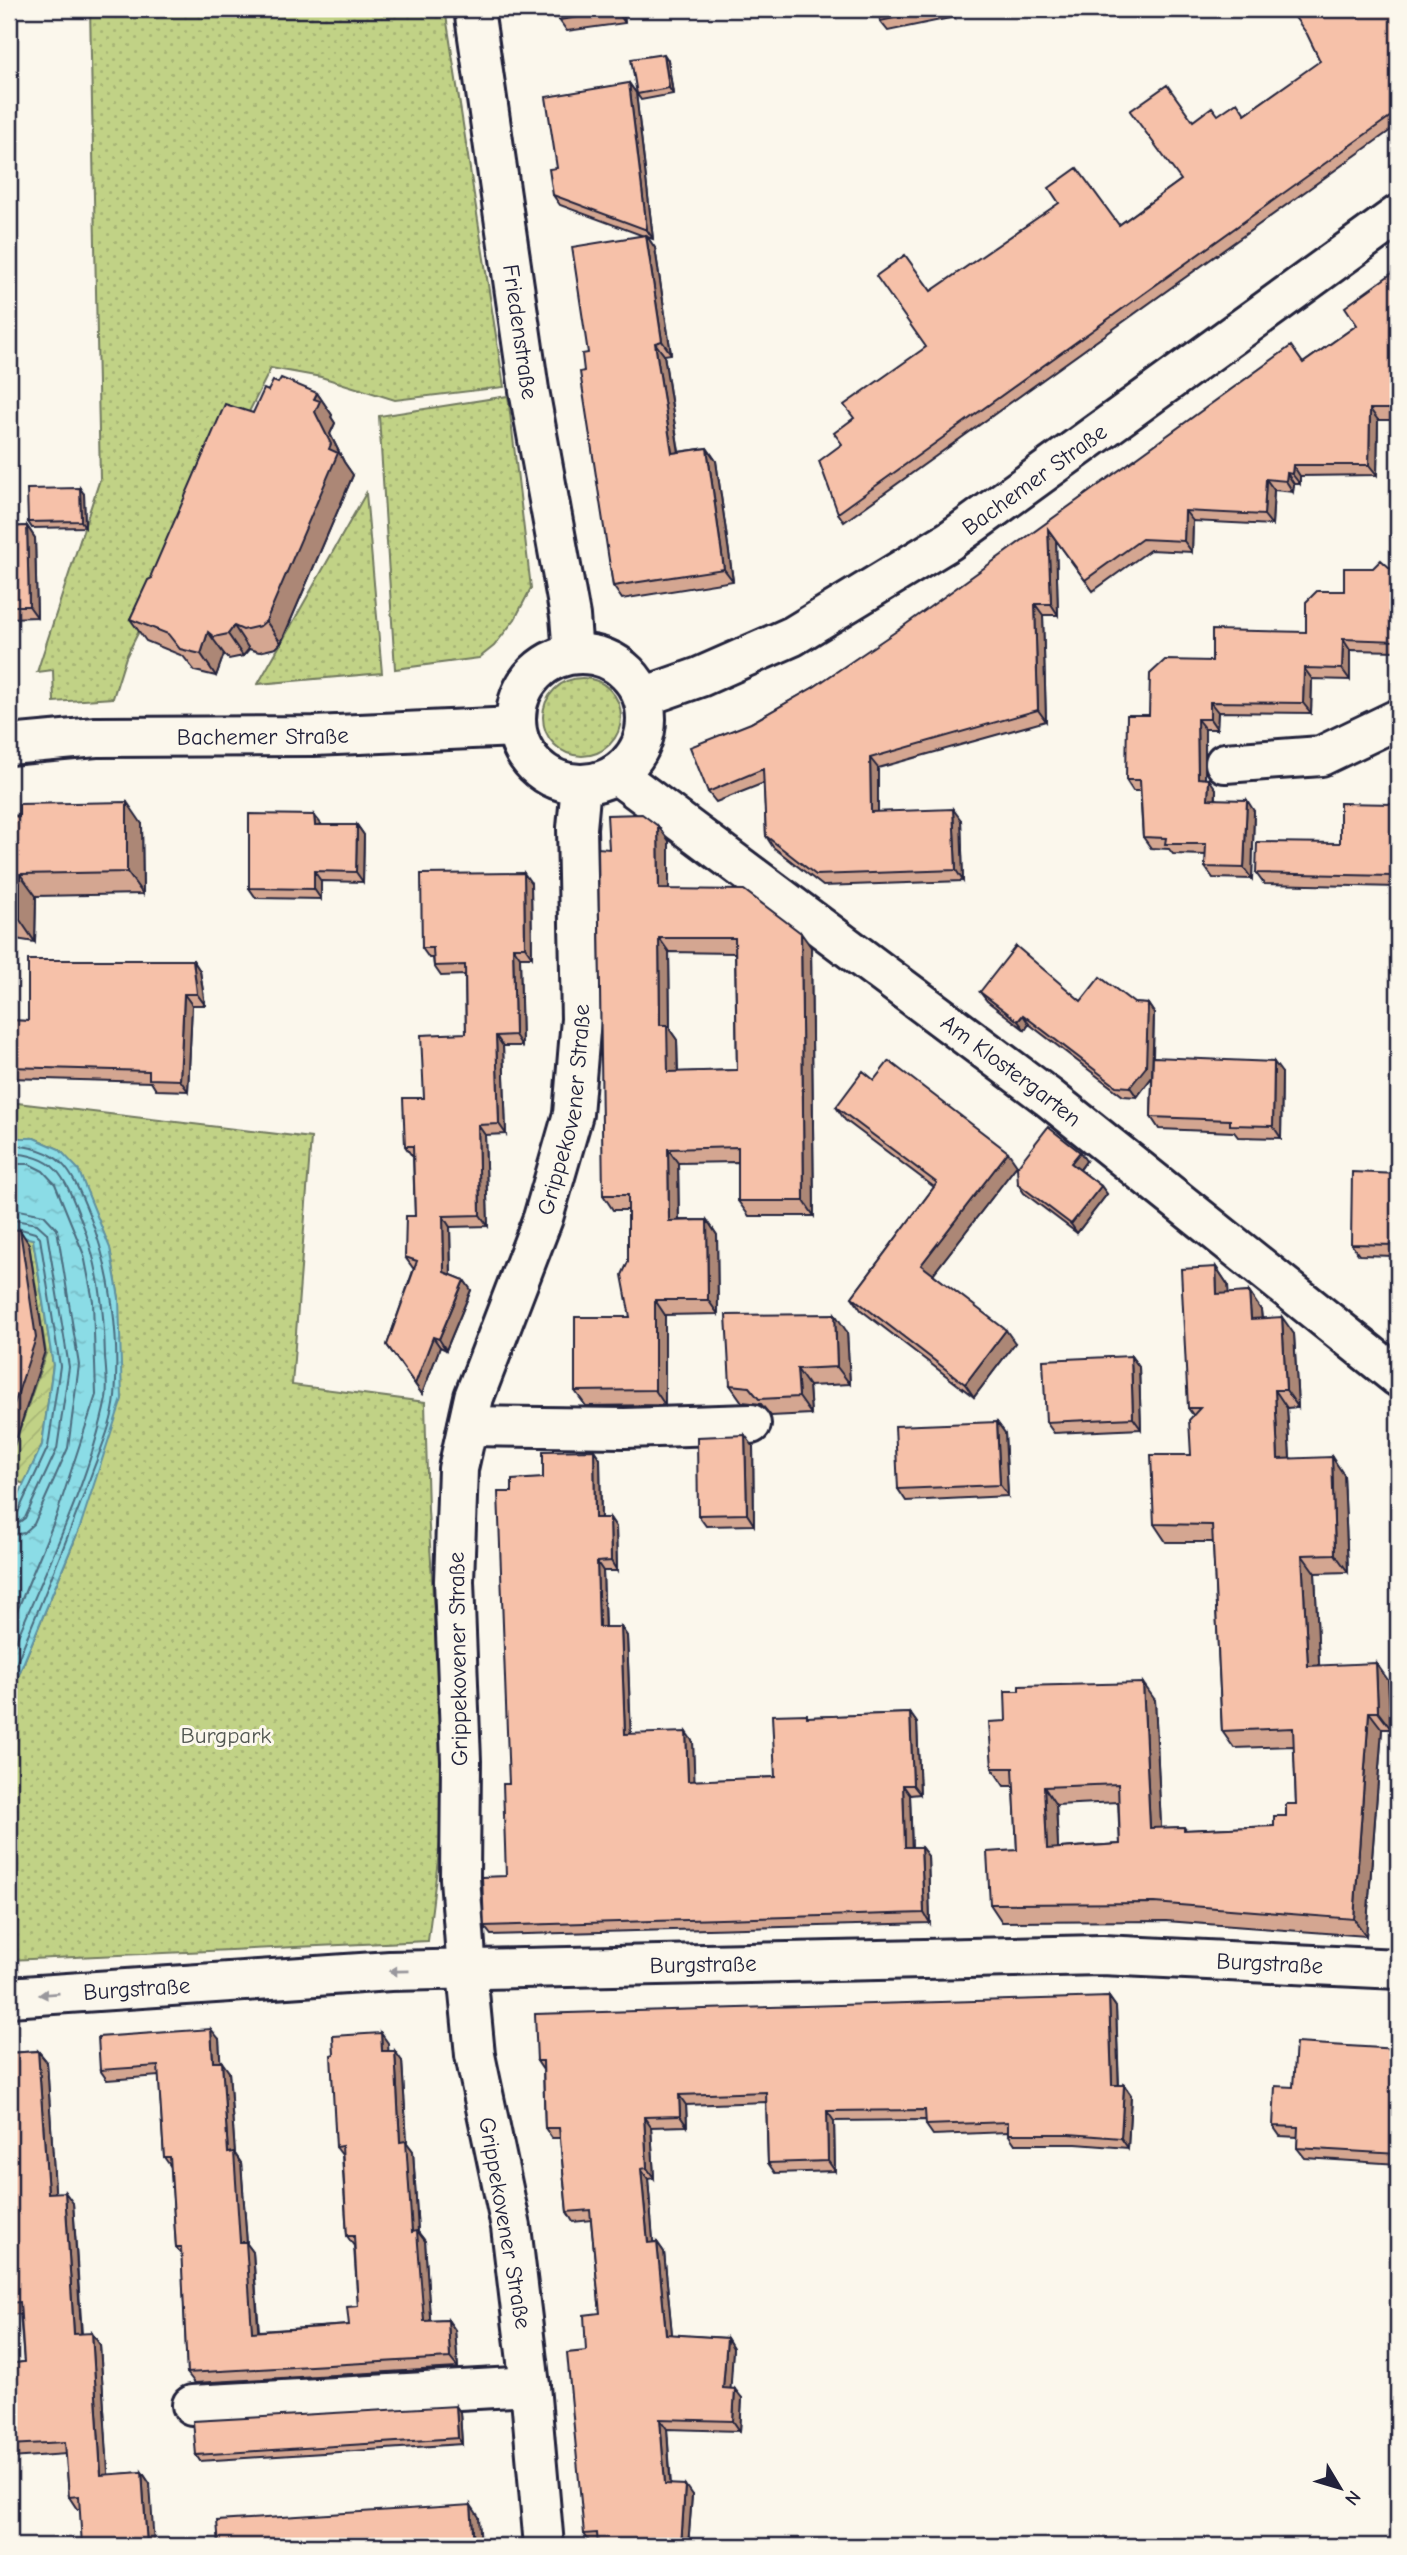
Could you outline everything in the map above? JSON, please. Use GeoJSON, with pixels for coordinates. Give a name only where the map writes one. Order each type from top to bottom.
{"type":"FeatureCollection","features":[{"type":"Feature","properties":{"kind":"street","name":"Friedenstraße"},"geometry":{"type":"LineString","coordinates":[[474,9],[529,390],[570,616],[573,654]]}},
{"type":"Feature","properties":{"kind":"street","name":"Bachemer Straße"},"geometry":{"type":"LineString","coordinates":[[643,697],[700,677],[793,636],[949,541],[1398,215]]}},
{"type":"Feature","properties":{"kind":"street"},"geometry":{"type":"LineString","coordinates":[[573,654],[599,656],[619,666],[631,677],[643,697],[646,711],[645,734],[633,759],[598,780],[558,780],[539,769],[520,743],[516,727],[517,704],[526,684],[551,660],[573,654]]}},
{"type":"Feature","properties":{"kind":"street"},"geometry":{"type":"LineString","coordinates":[[1225,763],[1321,756],[1398,719]]}},
{"type":"Feature","properties":{"kind":"street","name":"Bachemer Straße"},"geometry":{"type":"LineString","coordinates":[[9,745],[96,737],[314,736],[516,727]]}},
{"type":"Feature","properties":{"kind":"street","name":"Am Klostergarten"},"geometry":{"type":"LineString","coordinates":[[598,780],[1048,1097],[1398,1377]]}},
{"type":"Feature","properties":{"kind":"street","name":"Grippekovener Straße"},"geometry":{"type":"LineString","coordinates":[[544,2546],[530,2386],[510,2227],[475,2055],[467,1971],[460,1878],[461,1761],[454,1581],[458,1469],[474,1397],[543,1218],[573,1114],[581,1019],[578,828],[598,780]]}},
{"type":"Feature","properties":{"kind":"street"},"geometry":{"type":"LineString","coordinates":[[468,1426],[625,1428],[751,1424]]}},
{"type":"Feature","properties":{"kind":"street","name":"Burgstraße"},"geometry":{"type":"LineString","coordinates":[[9,1997],[390,1971],[1102,1955],[1398,1969]]}},
{"type":"Feature","properties":{"kind":"street"},"geometry":{"type":"LineString","coordinates":[[192,2404],[530,2386]]}},
{"type":"Feature","properties":{"kind":"green space"},"geometry":{"type":"Polygon","coordinates":[[[90,9],[445,9],[504,387],[395,400],[321,377],[271,368],[126,657],[113,698],[54,702],[53,670],[37,672],[100,479],[90,9]]]}},
{"type":"Feature","properties":{"kind":"green space"},"geometry":{"type":"Polygon","coordinates":[[[508,396],[531,588],[515,619],[494,646],[479,658],[395,669],[379,416],[508,396]]]}},
{"type":"Feature","properties":{"kind":"green space"},"geometry":{"type":"Polygon","coordinates":[[[366,493],[382,673],[258,684],[366,493]]]}},
{"type":"Feature","properties":{"kind":"green space"},"geometry":{"type":"Polygon","coordinates":[[[574,678],[590,678],[604,684],[615,695],[621,709],[621,725],[615,739],[604,750],[590,756],[574,756],[560,750],[549,739],[543,725],[543,709],[549,695],[560,684],[574,678]]]}},
{"type":"Feature","properties":{"kind":"green space","name":"Burgpark"},"geometry":{"type":"Polygon","coordinates":[[[9,1102],[311,1138],[292,1385],[425,1402],[428,1510],[445,1803],[428,1941],[9,1960],[9,1698],[80,1527],[119,1298],[110,1249],[78,1170],[59,1149],[34,1138],[9,1138],[9,1102]]]}},
{"type":"Feature","properties":{"kind":"green space"},"geometry":{"type":"Polygon","coordinates":[[[9,1234],[33,1239],[53,1365],[42,1445],[24,1484],[9,1478],[9,1461],[46,1353],[29,1244],[9,1234]]]}},
{"type":"Feature","properties":{"kind":"water"},"geometry":{"type":"Polygon","coordinates":[[[9,1138],[34,1138],[59,1149],[78,1169],[110,1248],[119,1298],[122,1399],[80,1527],[9,1698],[9,1516],[42,1445],[53,1365],[33,1239],[9,1234],[9,1138]]]}},
{"type":"Feature","properties":{"kind":"building"},"geometry":{"type":"Polygon","coordinates":[[[558,9],[617,9],[617,11],[559,20],[558,9]]]}},
{"type":"Feature","properties":{"kind":"building"},"geometry":{"type":"Polygon","coordinates":[[[879,9],[938,9],[880,21],[879,9]]]}},
{"type":"Feature","properties":{"kind":"building"},"geometry":{"type":"Polygon","coordinates":[[[1289,9],[1398,9],[1398,111],[838,513],[819,461],[842,444],[834,433],[854,418],[844,405],[926,347],[876,276],[905,255],[931,291],[1059,203],[1049,188],[1077,168],[1119,225],[1181,180],[1130,111],[1167,85],[1193,121],[1212,107],[1218,115],[1237,102],[1245,114],[1320,61],[1307,34],[1289,9]]]}},
{"type":"Feature","properties":{"kind":"building"},"geometry":{"type":"Polygon","coordinates":[[[664,54],[669,88],[637,94],[631,59],[664,54]]]}},
{"type":"Feature","properties":{"kind":"building"},"geometry":{"type":"Polygon","coordinates":[[[629,83],[647,230],[553,195],[549,169],[557,168],[546,97],[629,83]]]}},
{"type":"Feature","properties":{"kind":"building"},"geometry":{"type":"Polygon","coordinates":[[[646,235],[662,341],[655,343],[672,453],[707,448],[724,569],[613,586],[580,372],[584,371],[582,354],[588,353],[572,247],[646,235]]]}},
{"type":"Feature","properties":{"kind":"building"},"geometry":{"type":"Polygon","coordinates":[[[1398,269],[1398,409],[1370,409],[1369,465],[1293,465],[1292,474],[1287,473],[1286,481],[1266,479],[1264,515],[1185,511],[1184,541],[1142,539],[1085,580],[1048,529],[1051,604],[1035,604],[1038,710],[870,758],[871,812],[953,809],[956,870],[816,875],[766,836],[763,769],[708,792],[690,747],[751,723],[814,687],[898,630],[1291,346],[1303,363],[1357,325],[1345,307],[1398,269]]]}},
{"type":"Feature","properties":{"kind":"building"},"geometry":{"type":"Polygon","coordinates":[[[281,378],[317,393],[314,399],[320,401],[315,412],[331,444],[329,449],[338,453],[266,621],[260,626],[243,630],[234,626],[228,634],[214,637],[208,632],[201,654],[180,649],[168,634],[130,619],[148,580],[152,578],[225,404],[253,413],[264,389],[268,391],[273,381],[278,383],[281,378]]]}},
{"type":"Feature","properties":{"kind":"building"},"geometry":{"type":"Polygon","coordinates":[[[80,488],[81,521],[28,522],[27,489],[80,488]]]}},
{"type":"Feature","properties":{"kind":"building"},"geometry":{"type":"Polygon","coordinates":[[[27,526],[29,606],[9,606],[9,527],[27,526]]]}},
{"type":"Feature","properties":{"kind":"building"},"geometry":{"type":"Polygon","coordinates":[[[1381,560],[1391,569],[1398,570],[1398,641],[1343,639],[1342,669],[1304,668],[1303,703],[1210,702],[1210,719],[1197,719],[1198,778],[1209,779],[1208,799],[1247,800],[1244,868],[1205,867],[1206,844],[1165,844],[1166,838],[1143,837],[1140,780],[1126,780],[1127,715],[1149,715],[1150,674],[1165,660],[1212,661],[1212,630],[1306,632],[1306,602],[1317,591],[1344,591],[1344,568],[1373,568],[1381,560]]]}},
{"type":"Feature","properties":{"kind":"building"},"geometry":{"type":"Polygon","coordinates":[[[1395,766],[1398,767],[1398,839],[1394,839],[1392,876],[1256,873],[1257,842],[1340,843],[1340,803],[1394,804],[1395,766]]]}},
{"type":"Feature","properties":{"kind":"building"},"geometry":{"type":"Polygon","coordinates":[[[127,802],[127,872],[20,874],[20,920],[9,918],[9,815],[19,817],[19,804],[127,802]]]}},
{"type":"Feature","properties":{"kind":"building"},"geometry":{"type":"Polygon","coordinates":[[[249,814],[314,815],[315,825],[357,825],[356,872],[314,871],[314,889],[249,888],[249,814]]]}},
{"type":"Feature","properties":{"kind":"building"},"geometry":{"type":"Polygon","coordinates":[[[642,814],[658,826],[659,889],[744,890],[801,933],[804,1201],[738,1201],[738,1147],[668,1149],[669,1221],[707,1220],[708,1300],[655,1300],[655,1390],[575,1391],[575,1317],[630,1317],[622,1275],[628,1262],[628,1195],[603,1195],[598,848],[609,849],[607,815],[642,814]],[[659,938],[660,1025],[667,1025],[668,1072],[737,1070],[735,938],[659,938]]]}},
{"type":"Feature","properties":{"kind":"building"},"geometry":{"type":"Polygon","coordinates":[[[524,873],[525,947],[513,947],[515,1035],[496,1036],[499,1124],[478,1125],[480,1215],[443,1216],[444,1272],[464,1280],[439,1339],[433,1337],[415,1384],[387,1345],[417,1261],[405,1257],[406,1216],[415,1216],[413,1146],[405,1146],[403,1098],[424,1098],[421,1035],[466,1033],[465,965],[434,966],[433,948],[422,948],[421,874],[524,873]]]}},
{"type":"Feature","properties":{"kind":"building"},"geometry":{"type":"Polygon","coordinates":[[[1016,946],[1081,1001],[1100,977],[1134,1003],[1148,1004],[1146,1067],[1130,1087],[1116,1086],[1023,1015],[1018,1021],[980,992],[1016,946]]]}},
{"type":"Feature","properties":{"kind":"building"},"geometry":{"type":"Polygon","coordinates":[[[28,960],[193,960],[197,994],[184,994],[180,1080],[149,1079],[149,1071],[9,1067],[9,1020],[28,1021],[28,960]]]}},
{"type":"Feature","properties":{"kind":"building"},"geometry":{"type":"Polygon","coordinates":[[[1153,1057],[1274,1062],[1273,1126],[1230,1125],[1230,1120],[1151,1117],[1153,1057]]]}},
{"type":"Feature","properties":{"kind":"building"},"geometry":{"type":"Polygon","coordinates":[[[889,1061],[1008,1152],[921,1265],[1006,1330],[965,1384],[852,1297],[937,1183],[836,1107],[863,1071],[874,1080],[889,1061]]]}},
{"type":"Feature","properties":{"kind":"building"},"geometry":{"type":"Polygon","coordinates":[[[1048,1127],[1080,1152],[1071,1163],[1101,1186],[1071,1224],[1018,1184],[1017,1167],[1048,1127]]]}},
{"type":"Feature","properties":{"kind":"building"},"geometry":{"type":"Polygon","coordinates":[[[1352,1172],[1398,1174],[1398,1309],[1394,1309],[1395,1245],[1351,1244],[1352,1172]]]}},
{"type":"Feature","properties":{"kind":"building"},"geometry":{"type":"Polygon","coordinates":[[[9,1229],[20,1230],[36,1338],[9,1420],[9,1229]]]}},
{"type":"Feature","properties":{"kind":"building"},"geometry":{"type":"Polygon","coordinates":[[[1216,1267],[1217,1294],[1249,1292],[1251,1319],[1282,1317],[1286,1390],[1275,1390],[1278,1459],[1332,1457],[1335,1554],[1302,1555],[1308,1666],[1376,1663],[1378,1712],[1369,1712],[1354,1919],[1154,1903],[990,1904],[987,1852],[1017,1850],[1013,1768],[992,1768],[989,1722],[1006,1721],[1005,1691],[1019,1691],[1019,1686],[1143,1683],[1150,1828],[1184,1827],[1184,1830],[1274,1826],[1274,1816],[1286,1816],[1286,1804],[1296,1804],[1293,1728],[1222,1731],[1212,1525],[1154,1524],[1151,1455],[1191,1455],[1189,1420],[1200,1408],[1188,1408],[1181,1269],[1216,1267]],[[1118,1784],[1044,1787],[1047,1849],[1120,1844],[1118,1784]]]}},
{"type":"Feature","properties":{"kind":"building"},"geometry":{"type":"Polygon","coordinates":[[[835,1314],[837,1367],[797,1369],[799,1397],[759,1399],[749,1387],[730,1385],[726,1315],[835,1314]]]}},
{"type":"Feature","properties":{"kind":"building"},"geometry":{"type":"Polygon","coordinates":[[[1131,1356],[1133,1418],[1046,1422],[1043,1360],[1131,1356]]]}},
{"type":"Feature","properties":{"kind":"building"},"geometry":{"type":"Polygon","coordinates":[[[997,1422],[1000,1485],[898,1489],[895,1426],[997,1422]]]}},
{"type":"Feature","properties":{"kind":"building"},"geometry":{"type":"Polygon","coordinates":[[[745,1435],[747,1514],[698,1515],[697,1437],[745,1435]]]}},
{"type":"Feature","properties":{"kind":"building"},"geometry":{"type":"Polygon","coordinates":[[[594,1450],[595,1518],[610,1518],[611,1561],[597,1562],[599,1627],[621,1627],[625,1734],[686,1732],[688,1781],[775,1777],[772,1715],[807,1714],[807,1717],[910,1713],[913,1785],[903,1785],[905,1847],[921,1847],[924,1913],[484,1926],[482,1877],[506,1876],[503,1784],[509,1784],[498,1492],[512,1492],[512,1480],[543,1478],[543,1451],[594,1450]]]}},
{"type":"Feature","properties":{"kind":"building"},"geometry":{"type":"Polygon","coordinates":[[[1109,1997],[1112,2085],[1124,2085],[1121,2138],[1069,2134],[1008,2134],[1008,2122],[926,2125],[925,2110],[827,2111],[828,2161],[768,2163],[766,2092],[679,2095],[680,2116],[644,2117],[647,2168],[641,2169],[648,2243],[657,2242],[666,2334],[727,2338],[723,2388],[735,2389],[733,2421],[660,2419],[665,2484],[685,2485],[681,2546],[598,2546],[597,2533],[584,2534],[567,2353],[586,2351],[584,2315],[600,2313],[590,2210],[567,2212],[559,2128],[545,2128],[543,2061],[537,2061],[535,2014],[1109,1997]]]}},
{"type":"Feature","properties":{"kind":"building"},"geometry":{"type":"Polygon","coordinates":[[[211,2029],[213,2062],[222,2062],[228,2153],[234,2152],[240,2242],[246,2242],[252,2332],[349,2325],[347,2307],[358,2306],[354,2236],[347,2236],[342,2146],[336,2147],[331,2055],[334,2054],[333,2036],[381,2033],[382,2051],[395,2051],[400,2142],[406,2141],[412,2232],[417,2231],[424,2321],[448,2320],[450,2358],[187,2373],[181,2247],[176,2247],[170,2157],[164,2157],[158,2066],[100,2070],[98,2037],[211,2029]]]}},
{"type":"Feature","properties":{"kind":"building"},"geometry":{"type":"Polygon","coordinates":[[[1296,2043],[1398,2049],[1398,2154],[1297,2148],[1298,2127],[1273,2126],[1275,2086],[1293,2087],[1296,2043]]]}},
{"type":"Feature","properties":{"kind":"building"},"geometry":{"type":"Polygon","coordinates":[[[38,2051],[48,2193],[65,2192],[74,2334],[92,2333],[101,2475],[142,2472],[147,2546],[82,2546],[79,2496],[69,2497],[65,2442],[9,2445],[9,2364],[24,2362],[20,2302],[9,2303],[9,2053],[38,2051]]]}},
{"type":"Feature","properties":{"kind":"building"},"geometry":{"type":"Polygon","coordinates":[[[456,2406],[458,2438],[196,2455],[193,2421],[456,2406]]]}},
{"type":"Feature","properties":{"kind":"building"},"geometry":{"type":"Polygon","coordinates":[[[471,2505],[474,2546],[219,2546],[217,2521],[471,2505]]]}}]}
